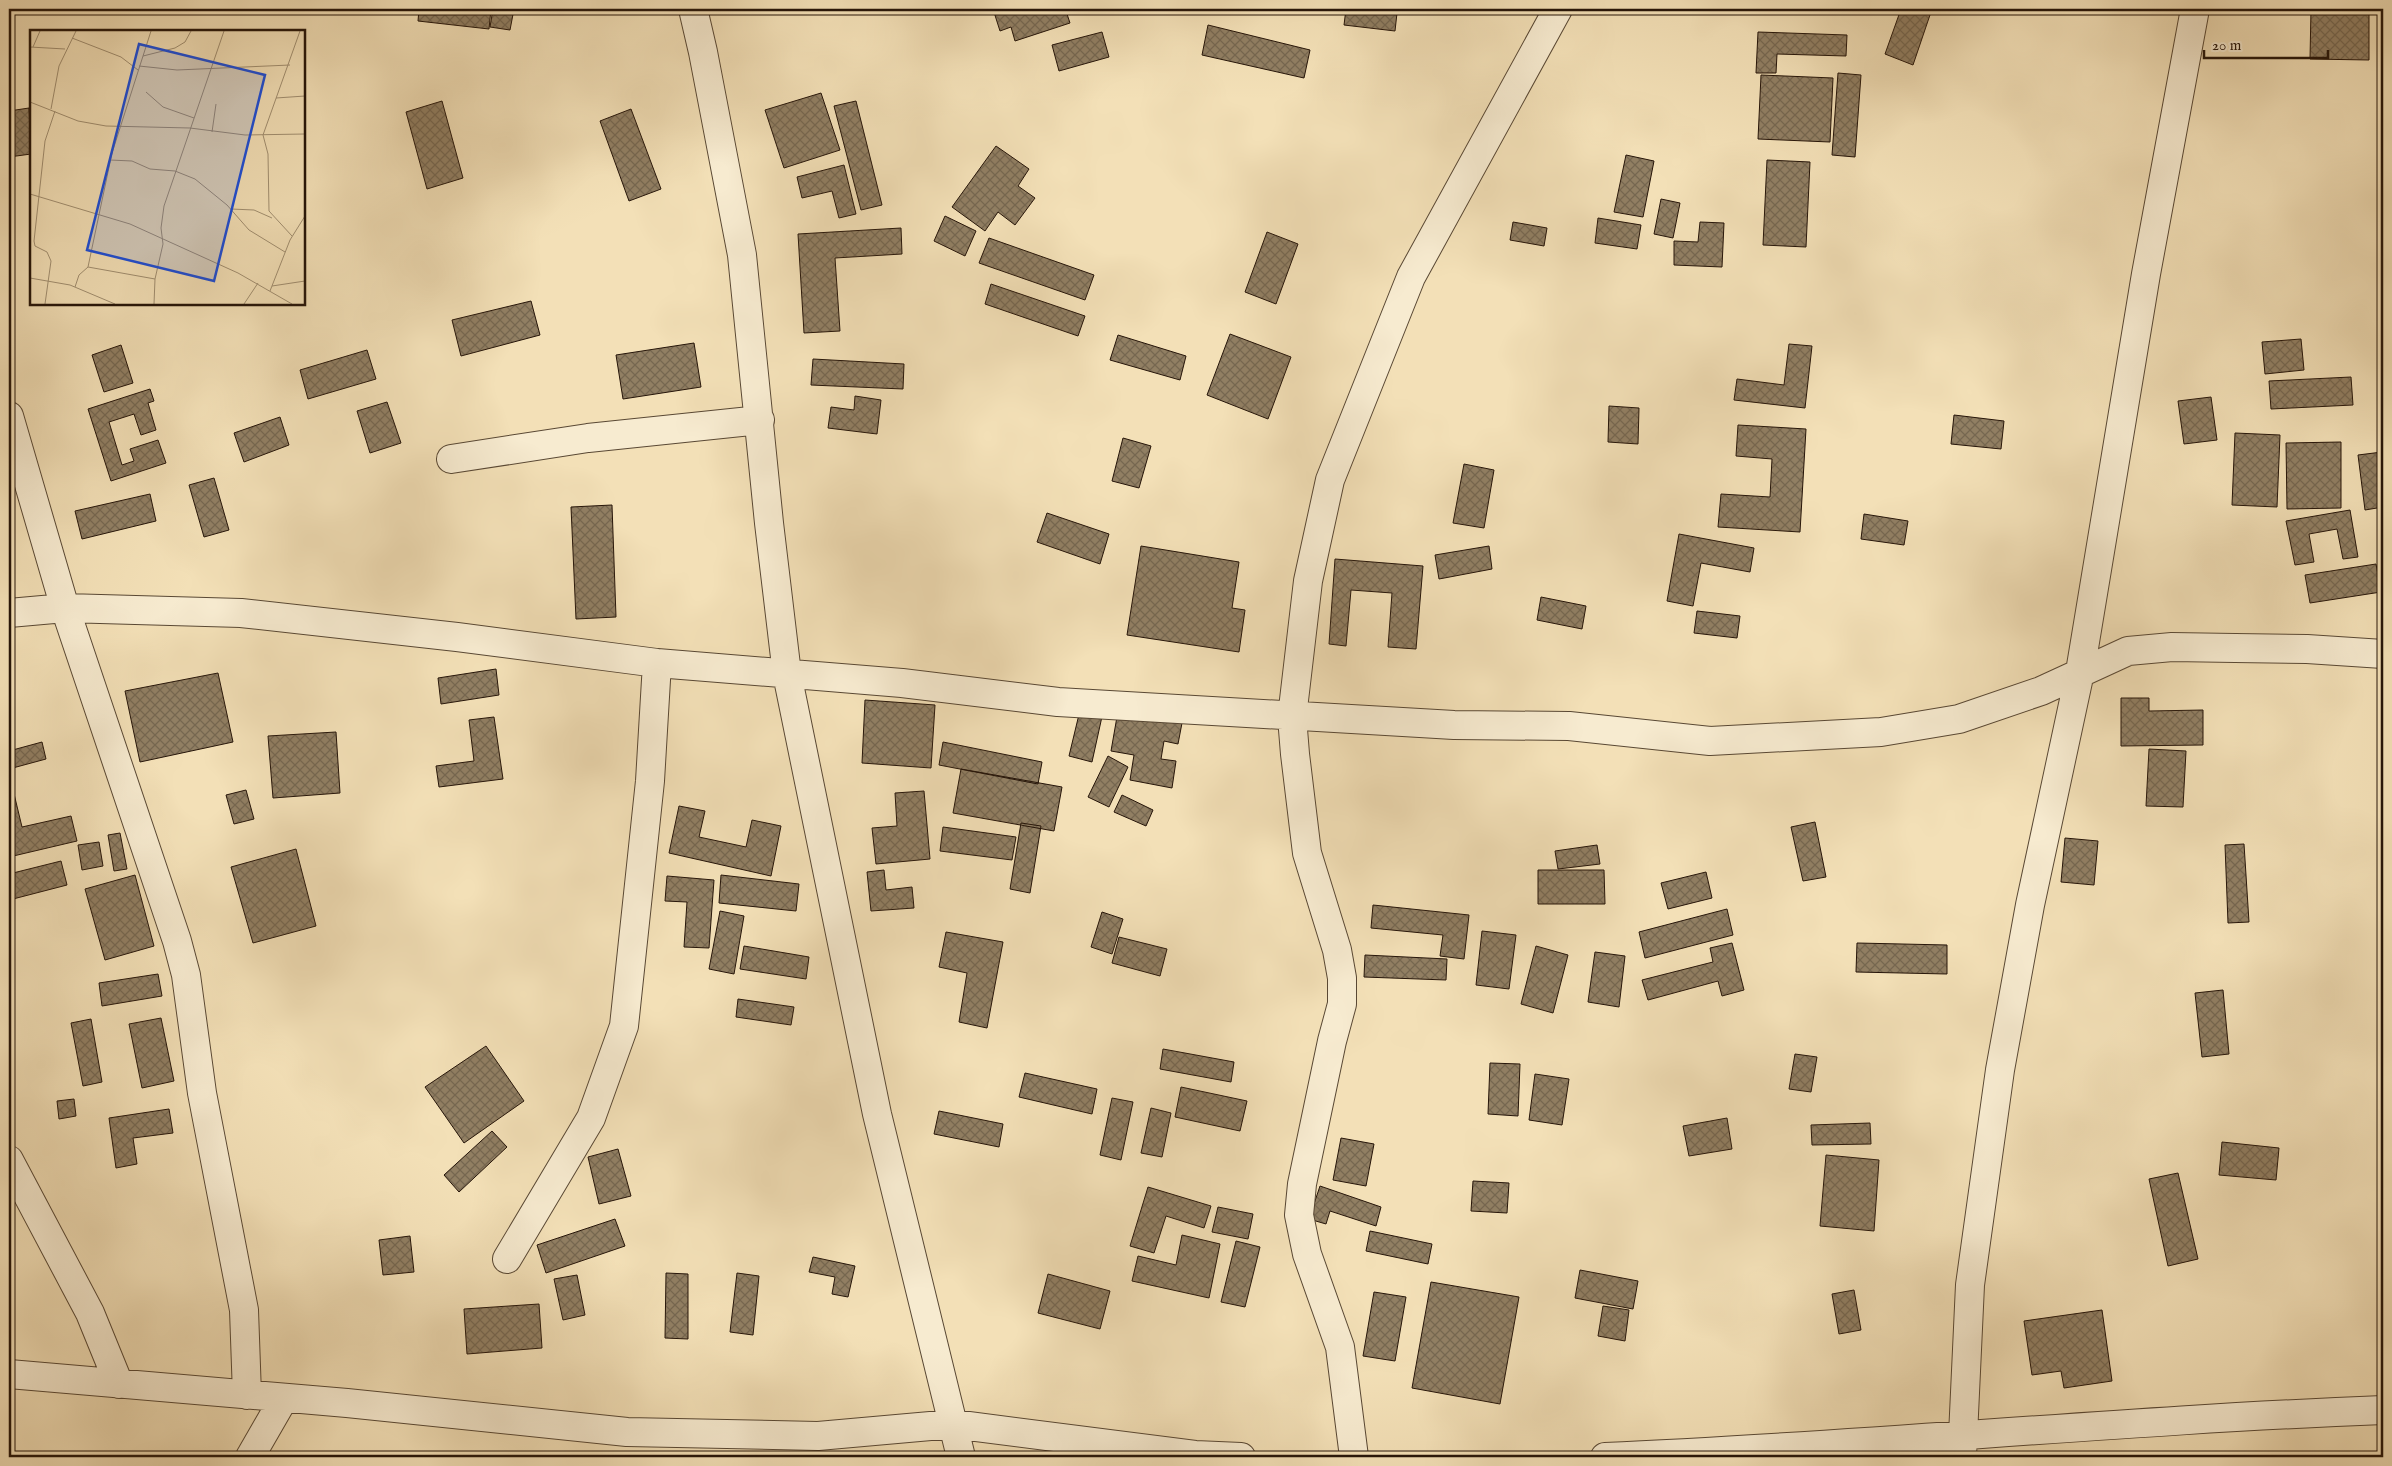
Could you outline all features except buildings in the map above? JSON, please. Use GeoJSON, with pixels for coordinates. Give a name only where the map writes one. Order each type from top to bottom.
{"type":"FeatureCollection","features":[{"type":"Feature","properties":{"kind":"street"},"geometry":{"type":"LineString","coordinates":[[693,9],[704,52],[742,255],[786,674],[877,1114],[961,1457]]}},
{"type":"Feature","properties":{"kind":"street"},"geometry":{"type":"LineString","coordinates":[[1354,1457],[1340,1347],[1307,1254],[1299,1223],[1302,1184],[1332,1041],[1342,1004],[1342,978],[1337,950],[1307,853],[1301,820],[1292,717],[1308,581],[1330,480],[1411,276],[1558,9]]}},
{"type":"Feature","properties":{"kind":"street"},"geometry":{"type":"LineString","coordinates":[[1961,1447],[1970,1285],[2000,1070],[2030,905],[2080,672],[2146,274],[2195,9]]}},
{"type":"Feature","properties":{"kind":"street"},"geometry":{"type":"LineString","coordinates":[[9,416],[65,608],[177,941],[186,975],[202,1093],[244,1310],[246,1395]]}},
{"type":"Feature","properties":{"kind":"street"},"geometry":{"type":"LineString","coordinates":[[451,459],[588,438],[760,420]]}},
{"type":"Feature","properties":{"kind":"street"},"geometry":{"type":"LineString","coordinates":[[9,613],[65,608],[241,613],[457,637],[658,663],[902,683],[1058,702],[1454,725],[1569,726],[1710,741],[1739,741],[1881,732],[1943,722],[1997,707],[2041,691],[2128,651],[2172,647],[2307,649],[2383,654]]}},
{"type":"Feature","properties":{"kind":"street"},"geometry":{"type":"LineString","coordinates":[[506,1259],[591,1118],[624,1026],[650,781],[658,663]]}},
{"type":"Feature","properties":{"kind":"street"},"geometry":{"type":"LineString","coordinates":[[9,1160],[90,1313],[119,1384]]}},
{"type":"Feature","properties":{"kind":"street"},"geometry":{"type":"LineString","coordinates":[[9,1374],[284,1398],[626,1432],[818,1436],[953,1424],[1195,1455],[1241,1457]]}},
{"type":"Feature","properties":{"kind":"street"},"geometry":{"type":"LineString","coordinates":[[250,1457],[284,1398]]}},
{"type":"Feature","properties":{"kind":"street"},"geometry":{"type":"LineString","coordinates":[[1605,1457],[1759,1450],[1961,1447],[2091,1425],[2383,1410]]}}]}
